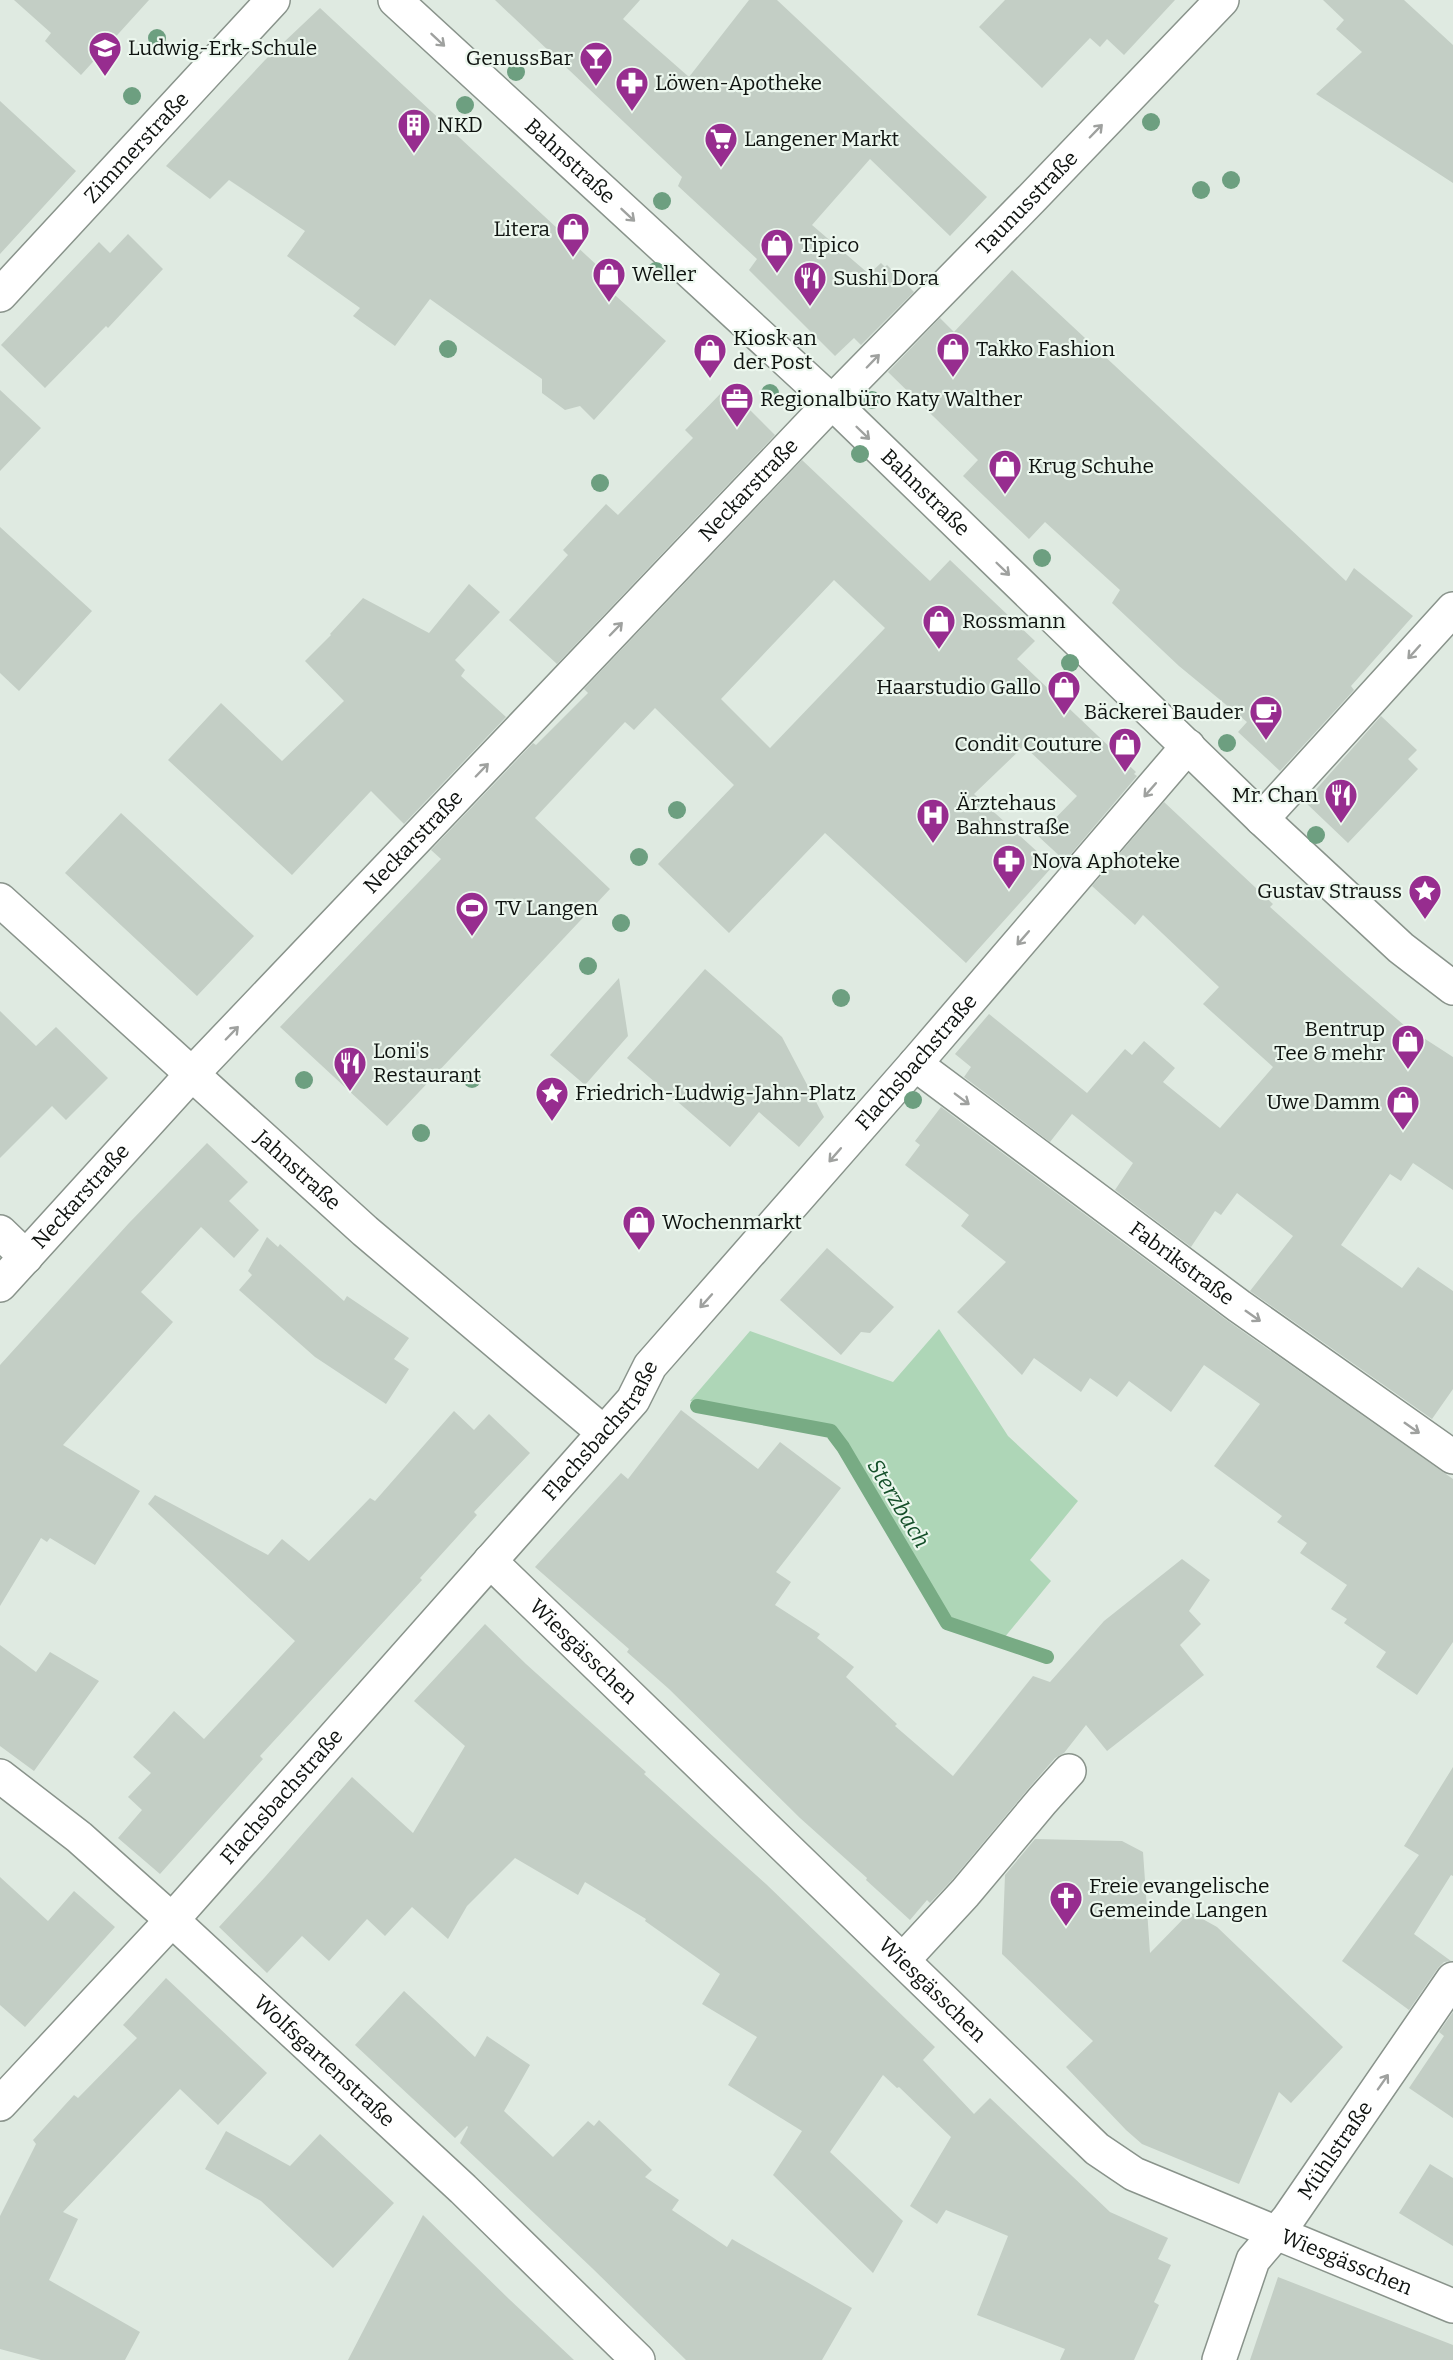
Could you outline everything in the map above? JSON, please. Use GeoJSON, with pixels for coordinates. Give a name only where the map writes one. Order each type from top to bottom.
{"type":"FeatureCollection","features":[{"type":"Feature","properties":{"kind":"street","name":"Zimmerstraße"},"geometry":{"type":"LineString","coordinates":[[0,295],[273,0]]}},
{"type":"Feature","properties":{"kind":"street","name":"Bahnstraße"},"geometry":{"type":"LineString","coordinates":[[395,0],[832,402],[1262,819],[1401,948],[1453,988]]}},
{"type":"Feature","properties":{"kind":"street","name":"Taunusstraße"},"geometry":{"type":"LineString","coordinates":[[832,402],[1222,0]]}},
{"type":"Feature","properties":{"kind":"street","name":"Neckarstraße"},"geometry":{"type":"LineString","coordinates":[[0,1286],[191,1075],[832,402]]}},
{"type":"Feature","properties":{"kind":"street"},"geometry":{"type":"LineString","coordinates":[[1262,819],[1453,609]]}},
{"type":"Feature","properties":{"kind":"street","name":"Flachsbachstraße"},"geometry":{"type":"LineString","coordinates":[[0,2104],[172,1920],[633,1400],[650,1366],[915,1064],[1188,746]]}},
{"type":"Feature","properties":{"kind":"street","name":"Jahnstraße"},"geometry":{"type":"LineString","coordinates":[[0,900],[365,1231],[603,1432]]}},
{"type":"Feature","properties":{"kind":"street","name":"Fabrikstraße"},"geometry":{"type":"LineString","coordinates":[[915,1064],[1239,1306],[1453,1457]]}},
{"type":"Feature","properties":{"kind":"street"},"geometry":{"type":"LineString","coordinates":[[0,1232],[26,1257]]}},
{"type":"Feature","properties":{"kind":"street","name":"Wiesgässchen"},"geometry":{"type":"LineString","coordinates":[[490,1560],[1097,2149],[1134,2174],[1453,2306]]}},
{"type":"Feature","properties":{"kind":"street"},"geometry":{"type":"LineString","coordinates":[[903,1960],[965,1893],[1069,1772]]}},
{"type":"Feature","properties":{"kind":"street","name":"Wolfsgartenstraße"},"geometry":{"type":"LineString","coordinates":[[0,1776],[79,1837],[172,1920],[463,2189],[638,2360]]}},
{"type":"Feature","properties":{"kind":"street","name":"Mühlstraße"},"geometry":{"type":"LineString","coordinates":[[1219,2360],[1253,2260],[1288,2219],[1453,1979]]}},
{"type":"Feature","properties":{"kind":"green space"},"geometry":{"type":"Polygon","coordinates":[[[939,1329],[1008,1436],[1078,1501],[1030,1560],[1051,1581],[1004,1638],[951,1620],[836,1428],[690,1401],[750,1331],[893,1382],[939,1329]]]}},
{"type":"Feature","properties":{"kind":"building"},"geometry":{"type":"Polygon","coordinates":[[[14,0],[149,0],[81,75],[45,41],[51,33],[14,0]]]}},
{"type":"Feature","properties":{"kind":"building"},"geometry":{"type":"Polygon","coordinates":[[[495,0],[640,0],[623,19],[689,77],[749,0],[777,0],[987,197],[950,236],[870,159],[812,225],[869,274],[881,263],[885,267],[887,265],[914,292],[861,345],[854,338],[835,356],[749,270],[757,259],[678,186],[682,177],[495,0]]]}},
{"type":"Feature","properties":{"kind":"building"},"geometry":{"type":"Polygon","coordinates":[[[1005,0],[1175,0],[1124,55],[1107,39],[1100,47],[1090,38],[1042,88],[979,27],[1005,0]]]}},
{"type":"Feature","properties":{"kind":"building"},"geometry":{"type":"Polygon","coordinates":[[[1323,0],[1404,0],[1453,45],[1453,183],[1316,94],[1362,52],[1336,29],[1344,20],[1323,0]]]}},
{"type":"Feature","properties":{"kind":"building"},"geometry":{"type":"Polygon","coordinates":[[[320,8],[601,269],[597,279],[666,341],[594,420],[580,406],[565,410],[542,393],[542,379],[430,299],[395,346],[353,316],[360,308],[287,256],[305,231],[229,180],[210,199],[166,166],[265,60],[320,8]]]}},
{"type":"Feature","properties":{"kind":"building"},"geometry":{"type":"Polygon","coordinates":[[[0,101],[76,171],[0,254],[0,101]]]}},
{"type":"Feature","properties":{"kind":"building"},"geometry":{"type":"Polygon","coordinates":[[[128,234],[163,269],[108,328],[106,326],[45,388],[1,345],[99,242],[110,253],[128,234]]]}},
{"type":"Feature","properties":{"kind":"building"},"geometry":{"type":"Polygon","coordinates":[[[1012,270],[1346,581],[1354,568],[1413,616],[1351,686],[1354,690],[1280,771],[1238,732],[1247,722],[1179,666],[1112,603],[1120,590],[1045,522],[1029,539],[963,476],[978,460],[888,372],[940,318],[954,332],[1012,270]]]}},
{"type":"Feature","properties":{"kind":"building"},"geometry":{"type":"Polygon","coordinates":[[[727,387],[775,435],[557,664],[509,620],[568,555],[563,550],[606,504],[618,515],[693,438],[685,430],[727,387]]]}},
{"type":"Feature","properties":{"kind":"building"},"geometry":{"type":"Polygon","coordinates":[[[0,390],[41,428],[0,471],[0,390]]]}},
{"type":"Feature","properties":{"kind":"building"},"geometry":{"type":"Polygon","coordinates":[[[802,460],[930,581],[950,560],[1035,641],[1017,659],[1136,772],[1134,774],[1137,776],[1065,861],[1038,836],[1077,796],[1024,746],[974,794],[1053,866],[966,963],[825,833],[729,933],[658,864],[734,785],[655,708],[634,730],[625,722],[535,818],[610,889],[387,1126],[280,1027],[441,859],[431,850],[533,743],[536,745],[588,693],[584,689],[802,460]],[[834,580],[721,699],[770,748],[885,628],[834,580]]]}},
{"type":"Feature","properties":{"kind":"building"},"geometry":{"type":"Polygon","coordinates":[[[0,527],[92,611],[19,691],[0,673],[0,527]]]}},
{"type":"Feature","properties":{"kind":"building"},"geometry":{"type":"Polygon","coordinates":[[[469,584],[500,612],[455,660],[465,670],[461,676],[506,717],[404,824],[371,791],[292,875],[168,760],[221,703],[282,761],[344,701],[305,661],[363,598],[429,633],[469,584]]]}},
{"type":"Feature","properties":{"kind":"building"},"geometry":{"type":"Polygon","coordinates":[[[1381,716],[1417,750],[1408,759],[1418,769],[1348,843],[1305,802],[1381,716]]]}},
{"type":"Feature","properties":{"kind":"building"},"geometry":{"type":"Polygon","coordinates":[[[1164,802],[1273,904],[1270,907],[1347,976],[1405,1026],[1453,1057],[1453,1190],[1413,1163],[1401,1181],[1390,1174],[1341,1245],[1402,1288],[1418,1267],[1453,1291],[1453,1389],[1432,1419],[1250,1291],[1293,1236],[1237,1193],[1221,1215],[1215,1211],[1191,1247],[1115,1190],[1133,1163],[1072,1114],[1050,1142],[964,1077],[971,1067],[955,1054],[989,1014],[1087,1093],[1125,1049],[1132,1055],[1144,1041],[1175,1068],[1163,1082],[1220,1128],[1273,1067],[1203,1004],[1219,987],[1143,915],[1135,925],[1092,886],[1164,802]]]}},
{"type":"Feature","properties":{"kind":"building"},"geometry":{"type":"Polygon","coordinates":[[[121,813],[254,936],[197,996],[65,873],[121,813]]]}},
{"type":"Feature","properties":{"kind":"building"},"geometry":{"type":"Polygon","coordinates":[[[705,969],[782,1037],[824,1117],[799,1147],[759,1112],[730,1147],[627,1058],[705,969]]]}},
{"type":"Feature","properties":{"kind":"building"},"geometry":{"type":"Polygon","coordinates":[[[619,978],[628,1036],[585,1085],[550,1055],[619,978]]]}},
{"type":"Feature","properties":{"kind":"building"},"geometry":{"type":"Polygon","coordinates":[[[0,1011],[36,1046],[56,1027],[108,1078],[66,1120],[52,1106],[0,1158],[0,1011]]]}},
{"type":"Feature","properties":{"kind":"building"},"geometry":{"type":"Polygon","coordinates":[[[941,1107],[1228,1321],[1453,1479],[1453,1642],[1417,1695],[1376,1667],[1386,1652],[1344,1623],[1347,1619],[1331,1609],[1347,1585],[1300,1553],[1307,1543],[1277,1522],[1282,1516],[1214,1466],[1260,1404],[1204,1365],[1171,1412],[1129,1381],[1117,1397],[1090,1378],[1081,1392],[1034,1358],[1022,1375],[957,1312],[1006,1262],[961,1226],[969,1215],[905,1165],[920,1145],[915,1141],[941,1107]]]}},
{"type":"Feature","properties":{"kind":"building"},"geometry":{"type":"Polygon","coordinates":[[[207,1143],[248,1182],[229,1201],[259,1230],[234,1258],[201,1227],[141,1292],[173,1322],[63,1445],[140,1491],[95,1565],[50,1538],[47,1542],[41,1538],[0,1606],[0,1365],[129,1223],[207,1143]]]}},
{"type":"Feature","properties":{"kind":"building"},"geometry":{"type":"Polygon","coordinates":[[[267,1237],[278,1247],[280,1244],[344,1301],[347,1296],[409,1338],[394,1359],[409,1369],[386,1404],[315,1357],[239,1290],[252,1275],[248,1271],[267,1237]]]}},
{"type":"Feature","properties":{"kind":"building"},"geometry":{"type":"Polygon","coordinates":[[[827,1248],[894,1307],[870,1333],[861,1332],[841,1355],[780,1300],[827,1248]]]}},
{"type":"Feature","properties":{"kind":"building"},"geometry":{"type":"Polygon","coordinates":[[[681,1410],[758,1469],[780,1442],[841,1488],[776,1572],[791,1582],[775,1605],[820,1634],[817,1638],[854,1667],[846,1677],[897,1724],[895,1726],[953,1776],[1033,1676],[1050,1682],[1104,1621],[1182,1559],[1210,1580],[1189,1611],[1201,1624],[1180,1645],[1204,1675],[1107,1751],[1086,1725],[1064,1753],[1055,1758],[1028,1789],[951,1881],[930,1903],[927,1900],[910,1920],[800,1818],[669,1689],[627,1652],[629,1649],[535,1567],[621,1473],[628,1479],[681,1410]]]}},
{"type":"Feature","properties":{"kind":"building"},"geometry":{"type":"Polygon","coordinates":[[[454,1411],[474,1430],[489,1414],[530,1453],[474,1512],[477,1515],[420,1578],[422,1580],[260,1756],[263,1759],[160,1874],[118,1838],[142,1810],[128,1797],[151,1773],[133,1757],[174,1711],[204,1739],[295,1641],[148,1504],[155,1495],[268,1555],[282,1539],[309,1561],[370,1498],[375,1501],[454,1411]]]}},
{"type":"Feature","properties":{"kind":"building"},"geometry":{"type":"Polygon","coordinates":[[[485,1624],[646,1772],[644,1774],[766,1884],[935,2047],[923,2060],[974,2114],[990,2098],[1110,2212],[1168,2238],[1158,2259],[1171,2265],[1154,2302],[1159,2305],[1134,2360],[1060,2360],[1065,2349],[977,2315],[1008,2236],[946,2210],[937,2224],[910,2206],[951,2137],[899,2087],[897,2088],[883,2075],[830,2152],[903,2221],[873,2273],[773,2175],[802,2131],[728,2085],[757,2037],[702,2004],[720,1974],[645,1921],[646,1919],[585,1882],[578,1895],[515,1858],[467,1906],[448,1939],[412,1907],[385,1936],[367,1919],[329,1961],[302,1936],[267,1973],[219,1927],[352,1777],[413,1833],[465,1746],[414,1701],[485,1624]]]}},
{"type":"Feature","properties":{"kind":"building"},"geometry":{"type":"Polygon","coordinates":[[[0,1645],[36,1672],[50,1652],[99,1681],[34,1771],[0,1746],[0,1645]]]}},
{"type":"Feature","properties":{"kind":"building"},"geometry":{"type":"Polygon","coordinates":[[[1453,1767],[1453,1876],[1451,1875],[1414,1934],[1451,1961],[1444,1962],[1438,1968],[1409,2010],[1342,1961],[1419,1855],[1404,1846],[1453,1767]]]}},
{"type":"Feature","properties":{"kind":"building"},"geometry":{"type":"Polygon","coordinates":[[[1035,1839],[1122,1841],[1143,1852],[1150,1953],[1190,1912],[1217,1927],[1343,2047],[1291,2103],[1279,2092],[1239,2184],[1142,2144],[1066,2067],[1093,2041],[1002,1954],[1005,1875],[1035,1839]]]}},
{"type":"Feature","properties":{"kind":"building"},"geometry":{"type":"Polygon","coordinates":[[[0,1877],[48,1921],[74,1891],[115,1927],[25,2027],[0,2005],[0,1877]]]}},
{"type":"Feature","properties":{"kind":"building"},"geometry":{"type":"Polygon","coordinates":[[[166,1978],[267,2073],[218,2125],[180,2089],[63,2212],[78,2219],[49,2280],[140,2332],[125,2360],[41,2360],[0,2349],[0,2216],[36,2144],[33,2140],[74,2095],[78,2098],[137,2038],[123,2025],[166,1978]]]}},
{"type":"Feature","properties":{"kind":"building"},"geometry":{"type":"Polygon","coordinates":[[[404,1991],[475,2057],[487,2036],[530,2065],[504,2111],[553,2157],[588,2121],[594,2126],[599,2120],[652,2170],[645,2177],[679,2200],[672,2210],[727,2247],[732,2239],[852,2308],[822,2360],[686,2360],[460,2143],[467,2126],[455,2138],[355,2045],[404,1991]]]}},
{"type":"Feature","properties":{"kind":"building"},"geometry":{"type":"Polygon","coordinates":[[[1453,2012],[1453,2118],[1409,2088],[1444,2036],[1439,2032],[1453,2012]]]}},
{"type":"Feature","properties":{"kind":"building"},"geometry":{"type":"Polygon","coordinates":[[[226,2131],[290,2166],[320,2134],[394,2203],[333,2268],[261,2201],[205,2169],[226,2131]]]}},
{"type":"Feature","properties":{"kind":"building"},"geometry":{"type":"Polygon","coordinates":[[[1430,2164],[1453,2178],[1453,2246],[1399,2213],[1430,2164]]]}},
{"type":"Feature","properties":{"kind":"building"},"geometry":{"type":"Polygon","coordinates":[[[423,2215],[509,2299],[574,2360],[348,2360],[423,2215]]]}},
{"type":"Feature","properties":{"kind":"building"},"geometry":{"type":"Polygon","coordinates":[[[1278,2277],[1453,2345],[1453,2360],[1250,2360],[1278,2277]]]}},
{"type":"Feature","properties":{"kind":"waterway","name":"Sterzbach"},"geometry":{"type":"LineString","coordinates":[[697,1406],[831,1431],[843,1447],[947,1623],[1047,1657]]}},
{"type":"Feature","properties":{"kind":"place","name":"Ludwig-Erk-Schule"},"geometry":{"type":"Point","coordinates":[105,77]}},
{"type":"Feature","properties":{"kind":"place","name":"GenussBar"},"geometry":{"type":"Point","coordinates":[596,87]}},
{"type":"Feature","properties":{"kind":"place","name":"Löwen-Apotheke"},"geometry":{"type":"Point","coordinates":[632,112]}},
{"type":"Feature","properties":{"kind":"place","name":"NKD"},"geometry":{"type":"Point","coordinates":[414,154]}},
{"type":"Feature","properties":{"kind":"place","name":"Langener Markt"},"geometry":{"type":"Point","coordinates":[721,168]}},
{"type":"Feature","properties":{"kind":"place","name":"Litera"},"geometry":{"type":"Point","coordinates":[573,258]}},
{"type":"Feature","properties":{"kind":"place","name":"Tipico"},"geometry":{"type":"Point","coordinates":[777,274]}},
{"type":"Feature","properties":{"kind":"place","name":"Weller"},"geometry":{"type":"Point","coordinates":[609,303]}},
{"type":"Feature","properties":{"kind":"place","name":"Sushi Dora"},"geometry":{"type":"Point","coordinates":[810,307]}},
{"type":"Feature","properties":{"kind":"place","name":"Takko Fashion"},"geometry":{"type":"Point","coordinates":[953,378]}},
{"type":"Feature","properties":{"kind":"place","name":"Kiosk an der Post"},"geometry":{"type":"Point","coordinates":[710,379]}},
{"type":"Feature","properties":{"kind":"place","name":"Regionalbüro Katy Walther"},"geometry":{"type":"Point","coordinates":[737,428]}},
{"type":"Feature","properties":{"kind":"place","name":"Krug Schuhe"},"geometry":{"type":"Point","coordinates":[1005,495]}},
{"type":"Feature","properties":{"kind":"place","name":"Rossmann"},"geometry":{"type":"Point","coordinates":[939,650]}},
{"type":"Feature","properties":{"kind":"place","name":"Haarstudio Gallo"},"geometry":{"type":"Point","coordinates":[1064,716]}},
{"type":"Feature","properties":{"kind":"place","name":"Bäckerei Bauder"},"geometry":{"type":"Point","coordinates":[1266,741]}},
{"type":"Feature","properties":{"kind":"place","name":"Condit Couture"},"geometry":{"type":"Point","coordinates":[1125,773]}},
{"type":"Feature","properties":{"kind":"place","name":"Mr. Chan"},"geometry":{"type":"Point","coordinates":[1341,824]}},
{"type":"Feature","properties":{"kind":"place","name":"Ärztehaus Bahnstraße"},"geometry":{"type":"Point","coordinates":[933,844]}},
{"type":"Feature","properties":{"kind":"place","name":"Nova Aphoteke"},"geometry":{"type":"Point","coordinates":[1009,890]}},
{"type":"Feature","properties":{"kind":"place","name":"Gustav Strauss"},"geometry":{"type":"Point","coordinates":[1425,920]}},
{"type":"Feature","properties":{"kind":"place","name":"TV Langen"},"geometry":{"type":"Point","coordinates":[472,937]}},
{"type":"Feature","properties":{"kind":"place","name":"Bentrup Tee & mehr"},"geometry":{"type":"Point","coordinates":[1408,1070]}},
{"type":"Feature","properties":{"kind":"place","name":"Loni's Restaurant"},"geometry":{"type":"Point","coordinates":[350,1092]}},
{"type":"Feature","properties":{"kind":"place","name":"Friedrich-Ludwig-Jahn-Platz"},"geometry":{"type":"Point","coordinates":[552,1122]}},
{"type":"Feature","properties":{"kind":"place","name":"Uwe Damm"},"geometry":{"type":"Point","coordinates":[1403,1131]}},
{"type":"Feature","properties":{"kind":"place","name":"Wochenmarkt"},"geometry":{"type":"Point","coordinates":[639,1251]}},
{"type":"Feature","properties":{"kind":"place","name":"Freie evangelische Gemeinde Langen"},"geometry":{"type":"Point","coordinates":[1066,1927]}}]}
